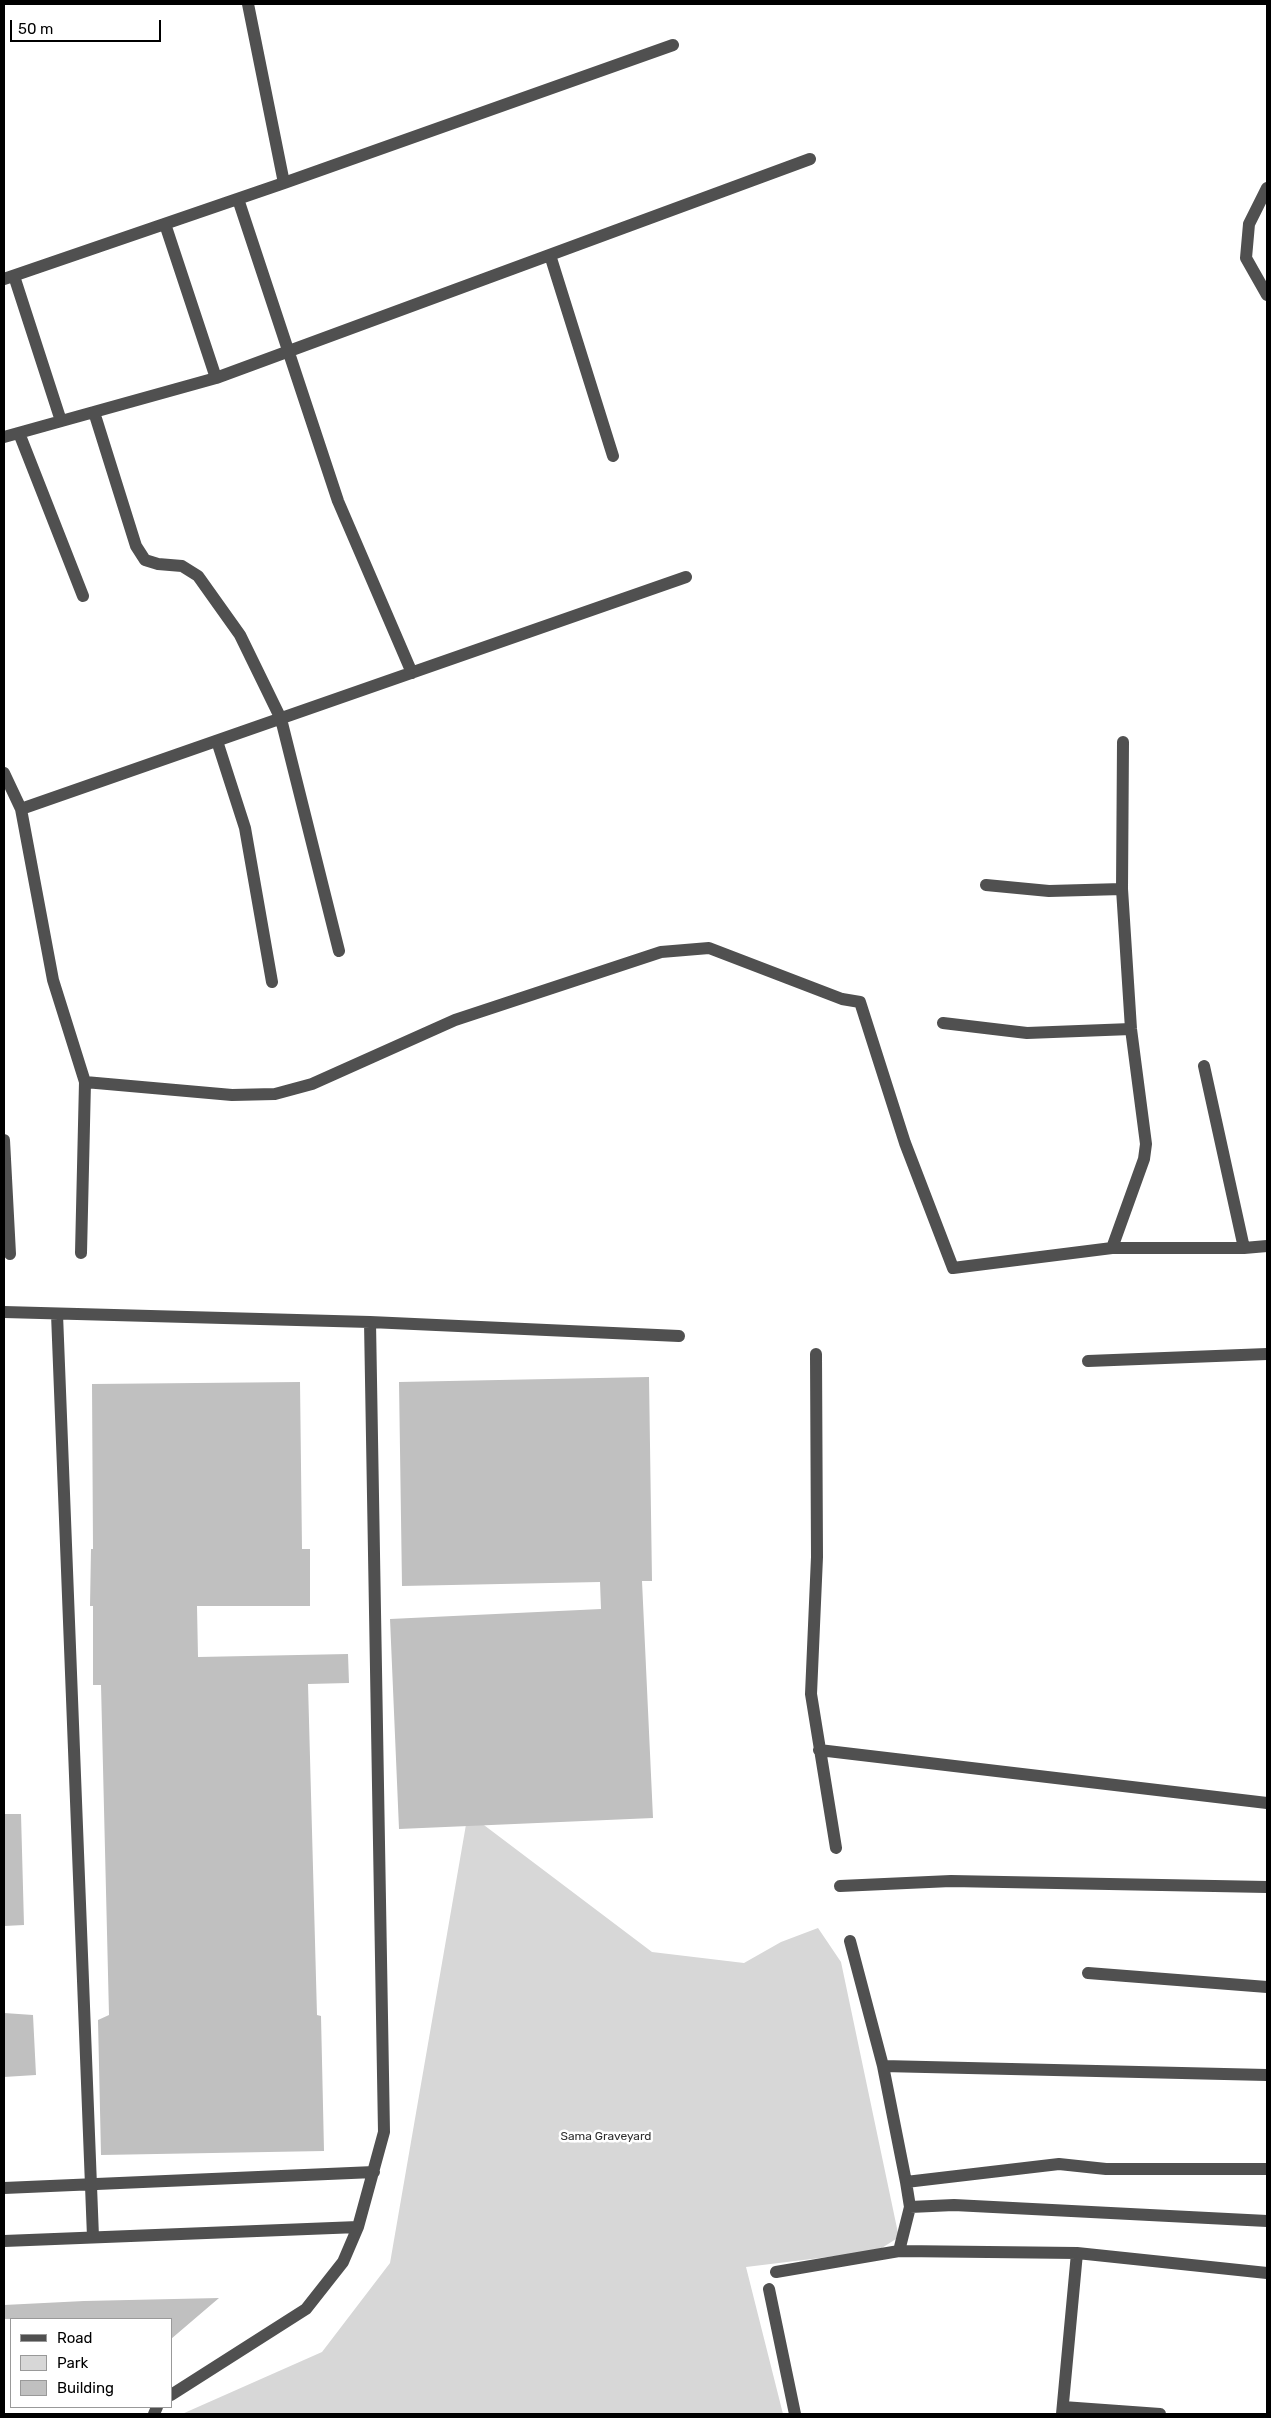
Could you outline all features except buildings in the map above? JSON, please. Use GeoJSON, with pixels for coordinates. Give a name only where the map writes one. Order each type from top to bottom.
{"type":"FeatureCollection","features":[{"type":"Feature","properties":{"kind":"street"},"geometry":{"type":"LineString","coordinates":[[248,4],[284,183]]}},
{"type":"Feature","properties":{"kind":"street"},"geometry":{"type":"LineString","coordinates":[[61,421],[9,277],[284,183],[673,45]]}},
{"type":"Feature","properties":{"kind":"street"},"geometry":{"type":"LineString","coordinates":[[4,437],[216,378],[810,159]]}},
{"type":"Feature","properties":{"kind":"street"},"geometry":{"type":"LineString","coordinates":[[1267,188],[1249,224],[1246,258],[1267,295]]}},
{"type":"Feature","properties":{"kind":"street"},"geometry":{"type":"LineString","coordinates":[[238,199],[338,501],[412,673]]}},
{"type":"Feature","properties":{"kind":"street"},"geometry":{"type":"LineString","coordinates":[[165,224],[216,378]]}},
{"type":"Feature","properties":{"kind":"street"},"geometry":{"type":"LineString","coordinates":[[550,255],[613,456]]}},
{"type":"Feature","properties":{"kind":"street"},"geometry":{"type":"LineString","coordinates":[[94,412],[136,546],[145,560],[158,564],[182,566],[198,576],[240,635],[281,719],[339,951]]}},
{"type":"Feature","properties":{"kind":"street"},"geometry":{"type":"LineString","coordinates":[[20,433],[83,596]]}},
{"type":"Feature","properties":{"kind":"street"},"geometry":{"type":"LineString","coordinates":[[21,809],[686,577]]}},
{"type":"Feature","properties":{"kind":"street"},"geometry":{"type":"LineString","coordinates":[[217,741],[245,828],[272,982]]}},
{"type":"Feature","properties":{"kind":"street"},"geometry":{"type":"LineString","coordinates":[[1112,1248],[1144,1158],[1146,1144],[1130,1029],[1122,890],[1123,742]]}},
{"type":"Feature","properties":{"kind":"street"},"geometry":{"type":"LineString","coordinates":[[4,773],[21,809],[53,980],[85,1082],[82,1253]]}},
{"type":"Feature","properties":{"kind":"street"},"geometry":{"type":"LineString","coordinates":[[986,885],[1049,891],[1122,890]]}},
{"type":"Feature","properties":{"kind":"street"},"geometry":{"type":"LineString","coordinates":[[85,1082],[232,1095],[275,1094],[312,1084],[455,1020],[661,952],[709,948],[842,999],[860,1002],[905,1143],[953,1268],[1112,1248],[1244,1248],[1267,1246]]}},
{"type":"Feature","properties":{"kind":"street"},"geometry":{"type":"LineString","coordinates":[[943,1024],[1027,1033],[1130,1029]]}},
{"type":"Feature","properties":{"kind":"street"},"geometry":{"type":"LineString","coordinates":[[1204,1066],[1244,1248]]}},
{"type":"Feature","properties":{"kind":"street"},"geometry":{"type":"LineString","coordinates":[[4,1140],[10,1254]]}},
{"type":"Feature","properties":{"kind":"street"},"geometry":{"type":"LineString","coordinates":[[4,1312],[370,1322],[679,1336]]}},
{"type":"Feature","properties":{"kind":"street"},"geometry":{"type":"LineString","coordinates":[[57,1314],[93,2185],[93,2237]]}},
{"type":"Feature","properties":{"kind":"street"},"geometry":{"type":"LineString","coordinates":[[172,2394],[306,2309],[343,2262],[358,2227],[384,2132],[370,1322]]}},
{"type":"Feature","properties":{"kind":"street"},"geometry":{"type":"LineString","coordinates":[[816,1354],[817,1557],[811,1694],[836,1848]]}},
{"type":"Feature","properties":{"kind":"street"},"geometry":{"type":"LineString","coordinates":[[1088,1361],[1267,1354]]}},
{"type":"Feature","properties":{"kind":"street"},"geometry":{"type":"LineString","coordinates":[[819,1750],[1267,1803]]}},
{"type":"Feature","properties":{"kind":"street"},"geometry":{"type":"LineString","coordinates":[[840,1886],[951,1881],[1267,1887]]}},
{"type":"Feature","properties":{"kind":"street"},"geometry":{"type":"LineString","coordinates":[[850,1941],[883,2066],[910,2206],[899,2252]]}},
{"type":"Feature","properties":{"kind":"street"},"geometry":{"type":"LineString","coordinates":[[1088,1973],[1267,1987]]}},
{"type":"Feature","properties":{"kind":"street"},"geometry":{"type":"LineString","coordinates":[[883,2066],[1267,2076]]}},
{"type":"Feature","properties":{"kind":"street"},"geometry":{"type":"LineString","coordinates":[[906,2182],[1059,2164],[1106,2169],[1267,2169]]}},
{"type":"Feature","properties":{"kind":"street"},"geometry":{"type":"LineString","coordinates":[[4,2188],[374,2172]]}},
{"type":"Feature","properties":{"kind":"street"},"geometry":{"type":"LineString","coordinates":[[910,2206],[982,2206],[1267,2221]]}},
{"type":"Feature","properties":{"kind":"street"},"geometry":{"type":"LineString","coordinates":[[4,2241],[358,2227]]}},
{"type":"Feature","properties":{"kind":"street"},"geometry":{"type":"LineString","coordinates":[[776,2272],[899,2252],[1077,2253],[1267,2273]]}},
{"type":"Feature","properties":{"kind":"street"},"geometry":{"type":"LineString","coordinates":[[1077,2253],[1063,2411],[1160,2414]]}},
{"type":"Feature","properties":{"kind":"street"},"geometry":{"type":"LineString","coordinates":[[769,2289],[795,2414]]}},
{"type":"Feature","properties":{"kind":"green space","name":"Sama Graveyard"},"geometry":{"type":"Polygon","coordinates":[[[468,1813],[652,1952],[744,1963],[781,1942],[818,1928],[841,1962],[898,2233],[896,2239],[877,2251],[746,2267],[783,2414],[182,2414],[322,2352],[390,2263],[468,1813]]]}}]}
